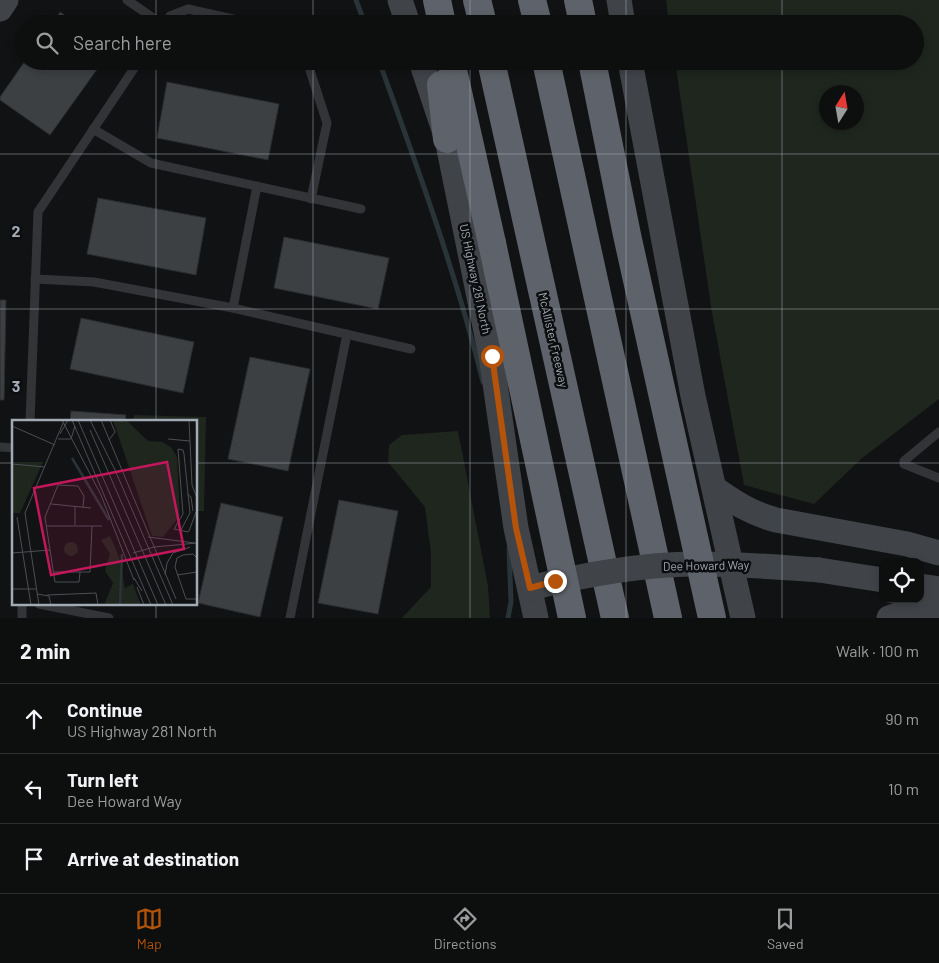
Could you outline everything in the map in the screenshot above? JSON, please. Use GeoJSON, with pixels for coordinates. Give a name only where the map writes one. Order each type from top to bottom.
{"type":"FeatureCollection","features":[{"type":"Feature","properties":{"kind":"highway"},"geometry":{"type":"LineString","coordinates":[[433,0],[434,15]]}},
{"type":"Feature","properties":{"kind":"highway"},"geometry":{"type":"LineString","coordinates":[[437,0],[440,15]]}},
{"type":"Feature","properties":{"kind":"highway"},"geometry":{"type":"LineString","coordinates":[[477,0],[481,15]]}},
{"type":"Feature","properties":{"kind":"highway"},"geometry":{"type":"LineString","coordinates":[[532,0],[536,15]]}},
{"type":"Feature","properties":{"kind":"highway"},"geometry":{"type":"LineString","coordinates":[[578,0],[582,15]]}},
{"type":"Feature","properties":{"kind":"highway"},"geometry":{"type":"LineString","coordinates":[[440,70],[446,138]]}},
{"type":"Feature","properties":{"kind":"highway"},"geometry":{"type":"LineString","coordinates":[[453,70],[572,618]]}},
{"type":"Feature","properties":{"kind":"highway","name":"McAllister Freeway"},"geometry":{"type":"LineString","coordinates":[[493,70],[615,618]]}},
{"type":"Feature","properties":{"kind":"highway"},"geometry":{"type":"LineString","coordinates":[[548,70],[668,618]]}},
{"type":"Feature","properties":{"kind":"highway"},"geometry":{"type":"LineString","coordinates":[[594,70],[629,244],[712,618]]}},
{"type":"Feature","properties":{"kind":"main road"},"geometry":{"type":"LineString","coordinates":[[0,9],[6,0]]}},
{"type":"Feature","properties":{"kind":"main road"},"geometry":{"type":"LineString","coordinates":[[400,0],[405,15]]}},
{"type":"Feature","properties":{"kind":"main road"},"geometry":{"type":"LineString","coordinates":[[618,0],[621,15]]}},
{"type":"Feature","properties":{"kind":"main road","name":"US Highway 281 North"},"geometry":{"type":"LineString","coordinates":[[424,70],[446,138],[492,356],[516,528],[536,618]]}},
{"type":"Feature","properties":{"kind":"main road"},"geometry":{"type":"LineString","coordinates":[[632,70],[693,396],[743,618]]}},
{"type":"Feature","properties":{"kind":"main road"},"geometry":{"type":"LineString","coordinates":[[714,488],[738,506],[776,520],[907,544],[939,553]]}},
{"type":"Feature","properties":{"kind":"main road","name":"Dee Howard Way"},"geometry":{"type":"LineString","coordinates":[[530,588],[618,571],[687,564],[741,564],[819,570],[879,579]]}},
{"type":"Feature","properties":{"kind":"main road"},"geometry":{"type":"LineString","coordinates":[[924,587],[939,589]]}},
{"type":"Feature","properties":{"kind":"main road"},"geometry":{"type":"LineString","coordinates":[[889,618],[905,612],[939,612]]}},
{"type":"Feature","properties":{"kind":"lane"},"geometry":{"type":"LineString","coordinates":[[127,0],[150,15]]}},
{"type":"Feature","properties":{"kind":"lane"},"geometry":{"type":"LineString","coordinates":[[173,15],[188,9],[214,15]]}},
{"type":"Feature","properties":{"kind":"lane"},"geometry":{"type":"LineString","coordinates":[[30,420],[38,212],[133,70]]}},
{"type":"Feature","properties":{"kind":"lane"},"geometry":{"type":"LineString","coordinates":[[310,70],[327,123],[311,198]]}},
{"type":"Feature","properties":{"kind":"lane"},"geometry":{"type":"LineString","coordinates":[[93,129],[151,163],[361,209]]}},
{"type":"Feature","properties":{"kind":"lane"},"geometry":{"type":"LineString","coordinates":[[233,308],[257,186]]}},
{"type":"Feature","properties":{"kind":"lane"},"geometry":{"type":"LineString","coordinates":[[35,279],[94,282],[233,308],[411,349]]}},
{"type":"Feature","properties":{"kind":"lane"},"geometry":{"type":"LineString","coordinates":[[290,618],[347,334]]}},
{"type":"Feature","properties":{"kind":"lane"},"geometry":{"type":"LineString","coordinates":[[939,432],[904,461],[904,464],[939,478]]}},
{"type":"Feature","properties":{"kind":"lane"},"geometry":{"type":"LineString","coordinates":[[49,606],[109,618]]}},
{"type":"Feature","properties":{"kind":"shaded area"},"geometry":{"type":"Polygon","coordinates":[[[666,0],[939,0],[939,399],[861,459],[814,504],[744,485],[712,313],[676,70],[924,70],[924,15],[668,15],[666,0]]]}},
{"type":"Feature","properties":{"kind":"shaded area"},"geometry":{"type":"Polygon","coordinates":[[[134,415],[206,417],[204,511],[198,511],[198,420],[133,420],[134,415]]]}},
{"type":"Feature","properties":{"kind":"shaded area"},"geometry":{"type":"Polygon","coordinates":[[[458,431],[488,586],[490,618],[402,618],[431,587],[431,553],[425,507],[388,462],[389,445],[402,435],[458,431]]]}},
{"type":"Feature","properties":{"kind":"building"},"geometry":{"type":"Polygon","coordinates":[[[19,70],[97,70],[50,135],[0,100],[0,97],[19,70]]]}},
{"type":"Feature","properties":{"kind":"building"},"geometry":{"type":"Polygon","coordinates":[[[167,82],[279,104],[268,160],[157,138],[167,82]]]}},
{"type":"Feature","properties":{"kind":"building"},"geometry":{"type":"Polygon","coordinates":[[[98,198],[206,218],[196,275],[87,254],[98,198]]]}},
{"type":"Feature","properties":{"kind":"building"},"geometry":{"type":"Polygon","coordinates":[[[284,237],[389,258],[378,309],[274,288],[284,237]]]}},
{"type":"Feature","properties":{"kind":"building"},"geometry":{"type":"Polygon","coordinates":[[[0,300],[6,300],[4,400],[0,400],[0,300]]]}},
{"type":"Feature","properties":{"kind":"building"},"geometry":{"type":"Polygon","coordinates":[[[81,318],[194,342],[183,393],[70,369],[81,318]]]}},
{"type":"Feature","properties":{"kind":"building"},"geometry":{"type":"Polygon","coordinates":[[[250,357],[310,369],[288,471],[228,459],[250,357]]]}},
{"type":"Feature","properties":{"kind":"building"},"geometry":{"type":"Polygon","coordinates":[[[71,411],[126,415],[125,420],[70,420],[71,411]]]}},
{"type":"Feature","properties":{"kind":"building"},"geometry":{"type":"Polygon","coordinates":[[[339,500],[398,511],[378,614],[318,603],[339,500]]]}},
{"type":"Feature","properties":{"kind":"building"},"geometry":{"type":"Polygon","coordinates":[[[221,503],[283,517],[260,617],[198,603],[221,503]]]}},
{"type":"Feature","properties":{"kind":"waterway"},"geometry":{"type":"LineString","coordinates":[[356,0],[362,15]]}},
{"type":"Feature","properties":{"kind":"waterway"},"geometry":{"type":"LineString","coordinates":[[382,70],[448,260],[483,382]]}},
{"type":"Feature","properties":{"kind":"waterway"},"geometry":{"type":"LineString","coordinates":[[508,618],[511,602],[509,548]]}},
{"type":"Feature","properties":{"kind":"route"},"geometry":{"type":"LineString","coordinates":[[492,356],[516,528],[530,588],[555,581]]}}]}
